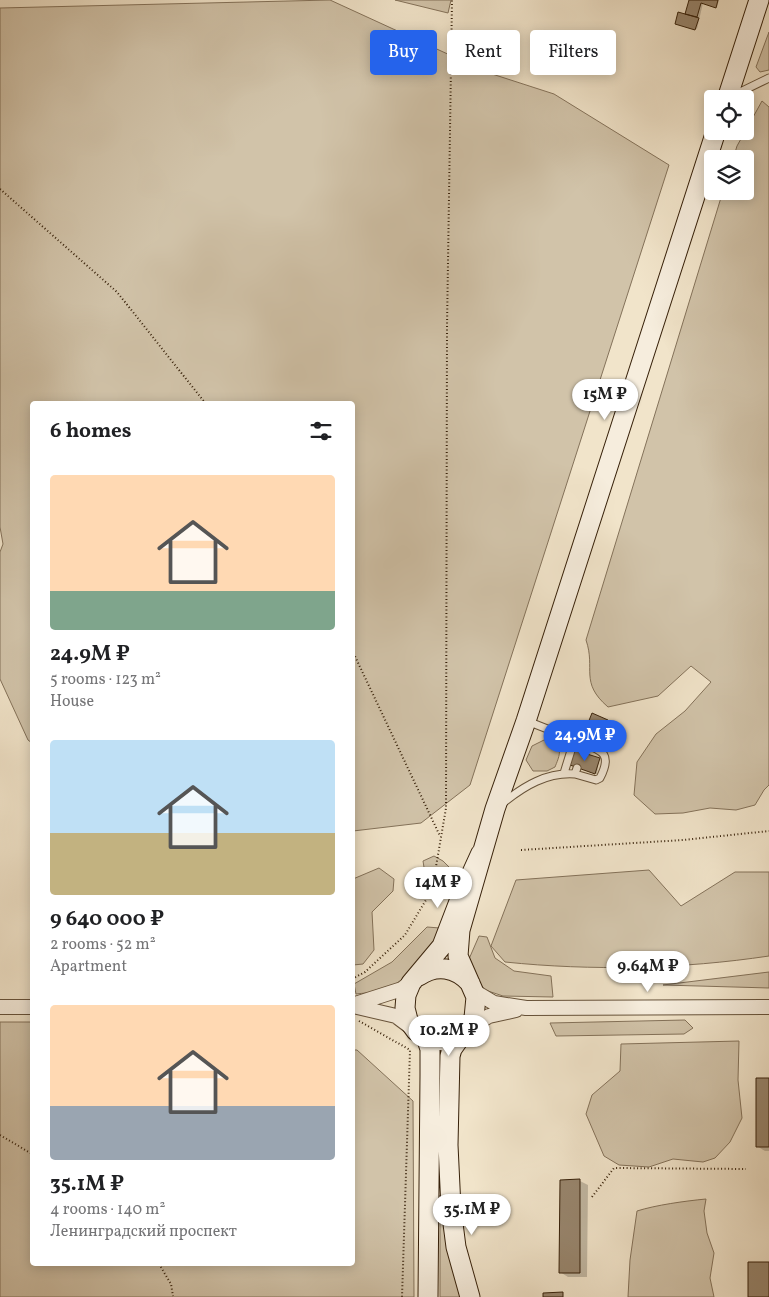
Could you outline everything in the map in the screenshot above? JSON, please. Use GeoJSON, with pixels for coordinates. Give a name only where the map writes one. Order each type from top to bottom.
{"type":"FeatureCollection","features":[{"type":"Feature","properties":{"kind":"main road"},"geometry":{"type":"LineString","coordinates":[[730,90],[760,4]]}},
{"type":"Feature","properties":{"kind":"main road"},"geometry":{"type":"LineString","coordinates":[[470,1297],[456,1247],[450,1208],[448,1154],[450,1056],[452,1049],[476,1012],[474,991],[461,965],[458,950],[460,930],[495,809],[526,721],[713,140]]}},
{"type":"Feature","properties":{"kind":"main road"},"geometry":{"type":"LineString","coordinates":[[428,1297],[430,1049],[421,1034],[408,1020],[404,1001],[408,988],[442,946],[460,899],[481,853]]}},
{"type":"Feature","properties":{"kind":"main road"},"geometry":{"type":"LineString","coordinates":[[416,978],[430,970],[446,969],[465,977],[474,991]]}},
{"type":"Feature","properties":{"kind":"main road"},"geometry":{"type":"LineString","coordinates":[[421,1034],[437,1040],[449,1040],[465,1031]]}},
{"type":"Feature","properties":{"kind":"street"},"geometry":{"type":"LineString","coordinates":[[355,1005],[402,989],[416,978]]}},
{"type":"Feature","properties":{"kind":"street"},"geometry":{"type":"LineString","coordinates":[[474,991],[494,1003],[526,1008],[769,1007]]}},
{"type":"Feature","properties":{"kind":"street"},"geometry":{"type":"LineString","coordinates":[[0,1007],[30,1007]]}},
{"type":"Feature","properties":{"kind":"street"},"geometry":{"type":"LineString","coordinates":[[355,1007],[396,1016],[421,1034]]}},
{"type":"Feature","properties":{"kind":"street"},"geometry":{"type":"LineString","coordinates":[[465,1031],[489,1016],[526,1008]]}},
{"type":"Feature","properties":{"kind":"lane"},"geometry":{"type":"LineString","coordinates":[[745,90],[769,78]]}},
{"type":"Feature","properties":{"kind":"lane"},"geometry":{"type":"LineString","coordinates":[[495,809],[530,783],[564,773],[600,778],[606,763],[604,754],[587,749],[568,738],[526,721]]}},
{"type":"Feature","properties":{"kind":"lane"},"geometry":{"type":"LineString","coordinates":[[564,773],[573,744],[568,738]]}},
{"type":"Feature","properties":{"kind":"path"},"geometry":{"type":"LineString","coordinates":[[355,977],[365,972],[405,935],[432,890],[446,808],[447,327],[452,0]]}},
{"type":"Feature","properties":{"kind":"path"},"geometry":{"type":"LineString","coordinates":[[0,189],[117,292],[204,401]]}},
{"type":"Feature","properties":{"kind":"path"},"geometry":{"type":"LineString","coordinates":[[355,656],[440,836]]}},
{"type":"Feature","properties":{"kind":"path"},"geometry":{"type":"LineString","coordinates":[[520,850],[683,840],[769,831]]}},
{"type":"Feature","properties":{"kind":"path"},"geometry":{"type":"LineString","coordinates":[[355,1020],[410,1050],[402,1297]]}},
{"type":"Feature","properties":{"kind":"path"},"geometry":{"type":"LineString","coordinates":[[0,1136],[30,1153]]}},
{"type":"Feature","properties":{"kind":"path"},"geometry":{"type":"LineString","coordinates":[[592,1197],[614,1168],[746,1170]]}},
{"type":"Feature","properties":{"kind":"path"},"geometry":{"type":"LineString","coordinates":[[160,1266],[171,1284],[173,1296]]}},
{"type":"Feature","properties":{"kind":"shaded area"},"geometry":{"type":"Polygon","coordinates":[[[330,0],[395,30],[370,30],[370,75],[437,75],[437,49],[447,54],[447,75],[495,75],[554,94],[669,165],[470,785],[421,823],[355,831],[355,401],[30,401],[30,742],[0,679],[0,552],[3,544],[0,527],[0,8],[330,0]]]}},
{"type":"Feature","properties":{"kind":"shaded area"},"geometry":{"type":"Polygon","coordinates":[[[395,0],[451,0],[448,13],[395,0]]]}},
{"type":"Feature","properties":{"kind":"shaded area"},"geometry":{"type":"Polygon","coordinates":[[[769,32],[769,70],[760,72],[756,67],[769,32]]]}},
{"type":"Feature","properties":{"kind":"shaded area"},"geometry":{"type":"Polygon","coordinates":[[[762,101],[769,107],[769,785],[755,805],[736,810],[710,808],[683,813],[655,814],[634,795],[637,762],[656,734],[685,711],[711,682],[691,666],[658,696],[608,707],[599,698],[591,682],[589,650],[586,640],[720,200],[754,200],[754,150],[736,150],[740,140],[754,140],[754,115],[762,101]]]}},
{"type":"Feature","properties":{"kind":"shaded area"},"geometry":{"type":"Polygon","coordinates":[[[544,740],[554,740],[557,743],[559,747],[558,760],[555,767],[547,771],[533,771],[526,760],[532,746],[544,740]]]}},
{"type":"Feature","properties":{"kind":"shaded area"},"geometry":{"type":"Polygon","coordinates":[[[434,856],[450,868],[440,878],[426,880],[423,861],[434,856]]]}},
{"type":"Feature","properties":{"kind":"shaded area"},"geometry":{"type":"Polygon","coordinates":[[[379,868],[394,879],[393,891],[372,912],[374,950],[363,964],[355,965],[355,878],[379,868]]]}},
{"type":"Feature","properties":{"kind":"shaded area"},"geometry":{"type":"Polygon","coordinates":[[[649,870],[681,906],[735,872],[769,872],[769,956],[670,966],[571,967],[505,962],[491,946],[516,880],[649,870]]]}},
{"type":"Feature","properties":{"kind":"shaded area"},"geometry":{"type":"Polygon","coordinates":[[[427,927],[440,928],[431,948],[409,975],[400,982],[379,991],[356,994],[355,983],[392,962],[427,927]]]}},
{"type":"Feature","properties":{"kind":"shaded area"},"geometry":{"type":"Polygon","coordinates":[[[479,936],[487,937],[495,958],[514,971],[551,976],[553,997],[503,996],[485,990],[473,977],[469,959],[479,936]]]}},
{"type":"Feature","properties":{"kind":"shaded area"},"geometry":{"type":"Polygon","coordinates":[[[769,972],[769,988],[663,985],[769,972]]]}},
{"type":"Feature","properties":{"kind":"shaded area"},"geometry":{"type":"Polygon","coordinates":[[[685,1020],[693,1028],[684,1034],[556,1036],[550,1023],[685,1020]]]}},
{"type":"Feature","properties":{"kind":"shaded area"},"geometry":{"type":"Polygon","coordinates":[[[0,1022],[30,1022],[30,1266],[355,1266],[355,1050],[413,1101],[414,1297],[0,1297],[0,1022]]]}},
{"type":"Feature","properties":{"kind":"shaded area"},"geometry":{"type":"Polygon","coordinates":[[[739,1041],[738,1080],[742,1118],[730,1142],[715,1158],[703,1162],[673,1159],[649,1167],[619,1165],[604,1156],[586,1114],[592,1095],[620,1071],[621,1044],[739,1041]]]}},
{"type":"Feature","properties":{"kind":"shaded area"},"geometry":{"type":"Polygon","coordinates":[[[440,1195],[465,1297],[440,1297],[440,1195]]]}},
{"type":"Feature","properties":{"kind":"shaded area"},"geometry":{"type":"Polygon","coordinates":[[[706,1199],[704,1211],[707,1233],[714,1253],[710,1278],[714,1297],[628,1297],[630,1260],[637,1211],[706,1199]]]}},
{"type":"Feature","properties":{"kind":"building"},"geometry":{"type":"Polygon","coordinates":[[[689,0],[718,0],[716,8],[701,3],[697,17],[685,14],[689,0]]]}},
{"type":"Feature","properties":{"kind":"building"},"geometry":{"type":"Polygon","coordinates":[[[678,12],[699,18],[695,30],[675,24],[678,12]]]}},
{"type":"Feature","properties":{"kind":"building"},"geometry":{"type":"Polygon","coordinates":[[[592,713],[608,720],[600,739],[584,733],[592,713]]]}},
{"type":"Feature","properties":{"kind":"building"},"geometry":{"type":"Polygon","coordinates":[[[574,750],[600,758],[595,774],[570,765],[574,750]]]}},
{"type":"Feature","properties":{"kind":"building"},"geometry":{"type":"Polygon","coordinates":[[[756,1078],[769,1078],[769,1147],[756,1147],[756,1078]]]}},
{"type":"Feature","properties":{"kind":"building"},"geometry":{"type":"Polygon","coordinates":[[[580,1179],[580,1273],[559,1273],[560,1180],[580,1179]]]}},
{"type":"Feature","properties":{"kind":"building"},"geometry":{"type":"Polygon","coordinates":[[[748,1262],[769,1262],[769,1297],[748,1297],[748,1262]]]}},
{"type":"Feature","properties":{"kind":"building"},"geometry":{"type":"Polygon","coordinates":[[[563,1292],[563,1297],[543,1297],[543,1293],[563,1292]]]}}]}
